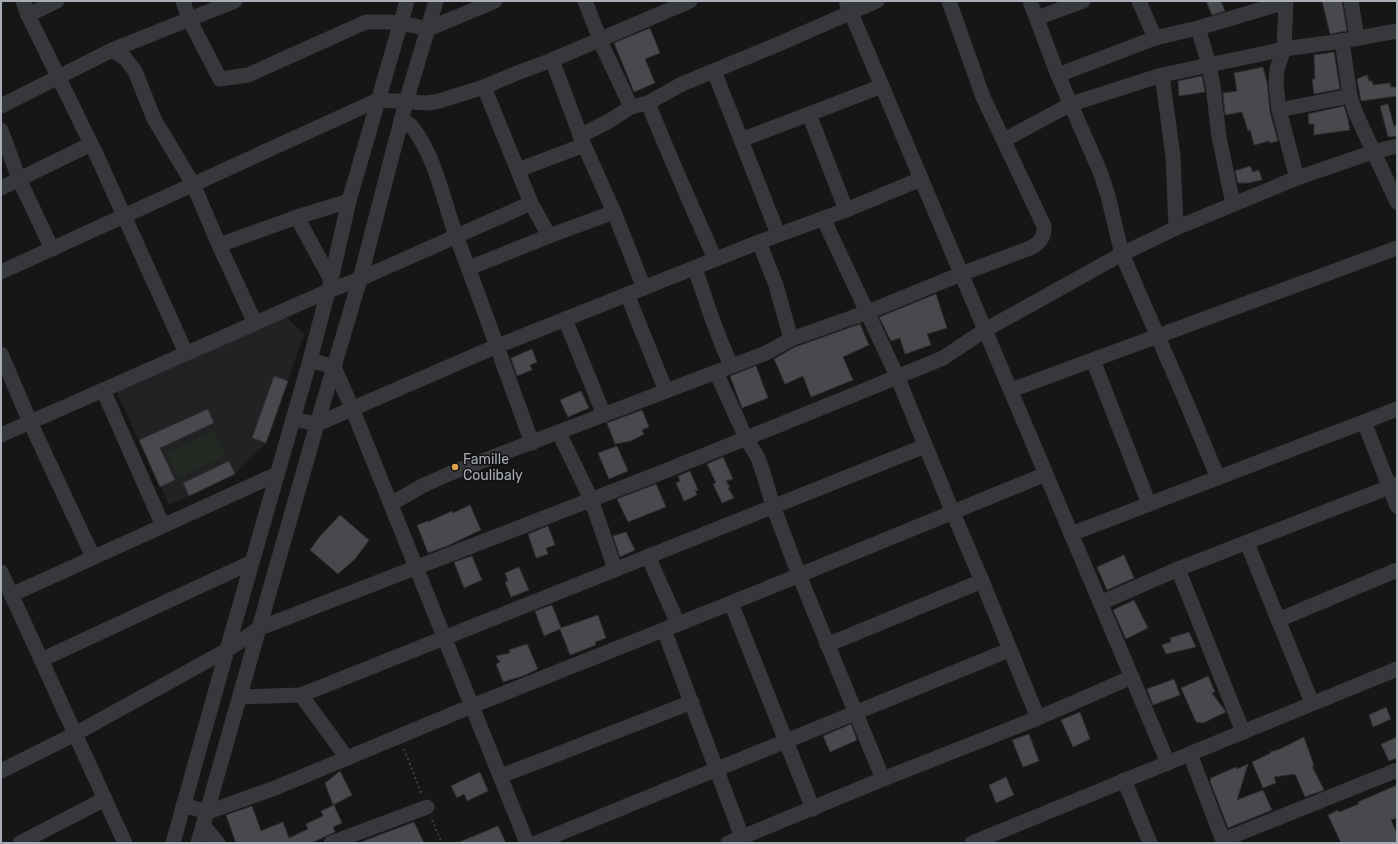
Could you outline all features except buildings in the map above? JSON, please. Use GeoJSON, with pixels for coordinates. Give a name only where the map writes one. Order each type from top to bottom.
{"type":"FeatureCollection","features":[{"type":"Feature","properties":{"kind":"street"},"geometry":{"type":"LineString","coordinates":[[57,1],[25,8],[91,144],[186,353]]}},
{"type":"Feature","properties":{"kind":"street"},"geometry":{"type":"LineString","coordinates":[[183,1],[189,19],[220,79],[248,74],[366,22],[401,23],[428,30],[495,1]]}},
{"type":"Feature","properties":{"kind":"street"},"geometry":{"type":"LineString","coordinates":[[1,106],[112,50],[235,1]]}},
{"type":"Feature","properties":{"kind":"street"},"geometry":{"type":"LineString","coordinates":[[173,843],[310,360],[330,286],[349,201],[408,1]]}},
{"type":"Feature","properties":{"kind":"street"},"geometry":{"type":"LineString","coordinates":[[198,843],[317,424],[360,280],[401,119],[436,1]]}},
{"type":"Feature","properties":{"kind":"street"},"geometry":{"type":"LineString","coordinates":[[585,1],[600,39],[631,108]]}},
{"type":"Feature","properties":{"kind":"street"},"geometry":{"type":"LineString","coordinates":[[1,272],[378,100],[427,103],[439,101],[484,87],[552,60],[690,1]]}},
{"type":"Feature","properties":{"kind":"street"},"geometry":{"type":"LineString","coordinates":[[518,170],[582,140],[631,108],[648,103],[682,84],[781,43],[848,7],[877,1]]}},
{"type":"Feature","properties":{"kind":"street"},"geometry":{"type":"LineString","coordinates":[[391,504],[422,486],[498,455],[559,433],[731,365],[766,353],[791,338],[868,312],[1030,248],[1040,242],[1044,233],[1044,226],[983,97],[948,1]]}},
{"type":"Feature","properties":{"kind":"street"},"geometry":{"type":"LineString","coordinates":[[1030,1],[1058,75],[1101,174],[1122,254],[1218,478]]}},
{"type":"Feature","properties":{"kind":"street"},"geometry":{"type":"LineString","coordinates":[[1037,18],[1083,1]]}},
{"type":"Feature","properties":{"kind":"street"},"geometry":{"type":"LineString","coordinates":[[1139,1],[1155,38]]}},
{"type":"Feature","properties":{"kind":"street"},"geometry":{"type":"LineString","coordinates":[[1058,75],[1155,38],[1198,28],[1286,1],[1284,49],[1277,69],[1276,84],[1279,110],[1297,178]]}},
{"type":"Feature","properties":{"kind":"street"},"geometry":{"type":"LineString","coordinates":[[1351,1],[1357,38]]}},
{"type":"Feature","properties":{"kind":"street"},"geometry":{"type":"LineString","coordinates":[[848,7],[1168,763]]}},
{"type":"Feature","properties":{"kind":"street"},"geometry":{"type":"LineString","coordinates":[[1198,28],[1209,65],[1219,137],[1233,204]]}},
{"type":"Feature","properties":{"kind":"street"},"geometry":{"type":"LineString","coordinates":[[1004,140],[1071,104],[1162,75],[1284,49],[1397,32]]}},
{"type":"Feature","properties":{"kind":"street"},"geometry":{"type":"LineString","coordinates":[[1342,41],[1350,96],[1356,114],[1397,202]]}},
{"type":"Feature","properties":{"kind":"street"},"geometry":{"type":"LineString","coordinates":[[112,50],[125,58],[135,71],[154,119],[193,184],[255,323]]}},
{"type":"Feature","properties":{"kind":"street"},"geometry":{"type":"LineString","coordinates":[[552,60],[582,140],[614,212],[644,288]]}},
{"type":"Feature","properties":{"kind":"street"},"geometry":{"type":"LineString","coordinates":[[714,71],[778,234]]}},
{"type":"Feature","properties":{"kind":"street"},"geometry":{"type":"LineString","coordinates":[[1162,75],[1173,156],[1176,228]]}},
{"type":"Feature","properties":{"kind":"street"},"geometry":{"type":"LineString","coordinates":[[741,140],[882,86]]}},
{"type":"Feature","properties":{"kind":"street"},"geometry":{"type":"LineString","coordinates":[[484,87],[531,203],[549,236]]}},
{"type":"Feature","properties":{"kind":"street"},"geometry":{"type":"LineString","coordinates":[[1279,110],[1350,96]]}},
{"type":"Feature","properties":{"kind":"street"},"geometry":{"type":"LineString","coordinates":[[648,103],[671,160],[715,259]]}},
{"type":"Feature","properties":{"kind":"street"},"geometry":{"type":"LineString","coordinates":[[810,114],[846,210]]}},
{"type":"Feature","properties":{"kind":"street"},"geometry":{"type":"LineString","coordinates":[[401,119],[410,124],[414,129],[430,160],[445,198],[456,236],[470,268],[532,443]]}},
{"type":"Feature","properties":{"kind":"street"},"geometry":{"type":"LineString","coordinates":[[1,130],[19,179],[52,248]]}},
{"type":"Feature","properties":{"kind":"street"},"geometry":{"type":"LineString","coordinates":[[1,188],[91,144]]}},
{"type":"Feature","properties":{"kind":"street"},"geometry":{"type":"LineString","coordinates":[[1,771],[75,734],[227,650],[260,628],[858,394],[897,376],[943,358],[985,330],[1122,254],[1176,228],[1297,178],[1373,152],[1397,146]]}},
{"type":"Feature","properties":{"kind":"street"},"geometry":{"type":"LineString","coordinates":[[293,419],[317,424],[497,346],[778,234],[846,210],[921,179]]}},
{"type":"Feature","properties":{"kind":"street"},"geometry":{"type":"LineString","coordinates":[[219,245],[297,217],[349,201]]}},
{"type":"Feature","properties":{"kind":"street"},"geometry":{"type":"LineString","coordinates":[[1,435],[255,323],[330,286],[360,280],[531,203]]}},
{"type":"Feature","properties":{"kind":"street"},"geometry":{"type":"LineString","coordinates":[[470,268],[614,212]]}},
{"type":"Feature","properties":{"kind":"street"},"geometry":{"type":"LineString","coordinates":[[297,217],[330,286]]}},
{"type":"Feature","properties":{"kind":"street"},"geometry":{"type":"LineString","coordinates":[[823,218],[897,376],[952,513],[982,581],[1038,718]]}},
{"type":"Feature","properties":{"kind":"street"},"geometry":{"type":"LineString","coordinates":[[759,242],[776,284],[791,338]]}},
{"type":"Feature","properties":{"kind":"street"},"geometry":{"type":"LineString","coordinates":[[1010,390],[1158,337],[1397,248]]}},
{"type":"Feature","properties":{"kind":"street"},"geometry":{"type":"LineString","coordinates":[[695,268],[717,329],[719,341],[731,365]]}},
{"type":"Feature","properties":{"kind":"street"},"geometry":{"type":"LineString","coordinates":[[627,294],[666,391]]}},
{"type":"Feature","properties":{"kind":"street"},"geometry":{"type":"LineString","coordinates":[[565,319],[604,415]]}},
{"type":"Feature","properties":{"kind":"street"},"geometry":{"type":"LineString","coordinates":[[1,354],[30,422],[94,557]]}},
{"type":"Feature","properties":{"kind":"street"},"geometry":{"type":"LineString","coordinates":[[310,360],[334,367]]}},
{"type":"Feature","properties":{"kind":"street"},"geometry":{"type":"LineString","coordinates":[[1093,360],[1149,504]]}},
{"type":"Feature","properties":{"kind":"street"},"geometry":{"type":"LineString","coordinates":[[334,367],[417,567],[527,843]]}},
{"type":"Feature","properties":{"kind":"street"},"geometry":{"type":"LineString","coordinates":[[716,372],[746,438],[758,458],[764,472],[773,506],[799,575],[883,779]]}},
{"type":"Feature","properties":{"kind":"street"},"geometry":{"type":"LineString","coordinates":[[103,390],[163,526]]}},
{"type":"Feature","properties":{"kind":"street"},"geometry":{"type":"LineString","coordinates":[[1071,534],[1397,409]]}},
{"type":"Feature","properties":{"kind":"street"},"geometry":{"type":"LineString","coordinates":[[1364,422],[1393,485],[1397,506]]}},
{"type":"Feature","properties":{"kind":"street"},"geometry":{"type":"LineString","coordinates":[[559,433],[591,499],[615,569]]}},
{"type":"Feature","properties":{"kind":"street"},"geometry":{"type":"LineString","coordinates":[[240,696],[301,695],[925,446]]}},
{"type":"Feature","properties":{"kind":"street"},"geometry":{"type":"LineString","coordinates":[[125,843],[5,584],[94,557],[278,474]]}},
{"type":"Feature","properties":{"kind":"street"},"geometry":{"type":"LineString","coordinates":[[206,819],[274,788],[472,706],[731,603],[1046,474]]}},
{"type":"Feature","properties":{"kind":"street"},"geometry":{"type":"LineString","coordinates":[[1100,603],[1178,569],[1393,485]]}},
{"type":"Feature","properties":{"kind":"street"},"geometry":{"type":"LineString","coordinates":[[1247,543],[1312,703]]}},
{"type":"Feature","properties":{"kind":"street"},"geometry":{"type":"LineString","coordinates":[[648,556],[671,627],[692,702],[742,837]]}},
{"type":"Feature","properties":{"kind":"street"},"geometry":{"type":"LineString","coordinates":[[41,660],[252,562]]}},
{"type":"Feature","properties":{"kind":"street"},"geometry":{"type":"LineString","coordinates":[[1178,569],[1243,732]]}},
{"type":"Feature","properties":{"kind":"street"},"geometry":{"type":"LineString","coordinates":[[1278,620],[1397,570]]}},
{"type":"Feature","properties":{"kind":"street"},"geometry":{"type":"LineString","coordinates":[[827,645],[982,581]]}},
{"type":"Feature","properties":{"kind":"street"},"geometry":{"type":"LineString","coordinates":[[731,603],[813,809]]}},
{"type":"Feature","properties":{"kind":"street"},"geometry":{"type":"LineString","coordinates":[[536,843],[1009,650]]}},
{"type":"Feature","properties":{"kind":"street"},"geometry":{"type":"LineString","coordinates":[[972,843],[1397,669]]}},
{"type":"Feature","properties":{"kind":"street"},"geometry":{"type":"LineString","coordinates":[[728,843],[883,779],[1038,718],[1132,677]]}},
{"type":"Feature","properties":{"kind":"street"},"geometry":{"type":"LineString","coordinates":[[301,695],[347,758]]}},
{"type":"Feature","properties":{"kind":"street"},"geometry":{"type":"LineString","coordinates":[[501,776],[692,702]]}},
{"type":"Feature","properties":{"kind":"street"},"geometry":{"type":"LineString","coordinates":[[1190,754],[1223,842],[1397,770]]}},
{"type":"Feature","properties":{"kind":"street"},"geometry":{"type":"LineString","coordinates":[[1124,780],[1150,843]]}},
{"type":"Feature","properties":{"kind":"street"},"geometry":{"type":"LineString","coordinates":[[20,843],[105,799]]}},
{"type":"Feature","properties":{"kind":"street"},"geometry":{"type":"LineString","coordinates":[[183,805],[206,819],[218,843]]}},
{"type":"Feature","properties":{"kind":"street"},"geometry":{"type":"LineString","coordinates":[[331,843],[427,807]]}},
{"type":"Feature","properties":{"kind":"path"},"geometry":{"type":"LineString","coordinates":[[399,736],[442,843]]}},
{"type":"Feature","properties":{"kind":"shaded area"},"geometry":{"type":"Polygon","coordinates":[[[285,316],[304,334],[266,443],[235,474],[169,505],[116,391],[285,316]]]}},
{"type":"Feature","properties":{"kind":"shaded area"},"geometry":{"type":"Polygon","coordinates":[[[214,431],[226,456],[178,478],[166,453],[214,431]]]}},
{"type":"Feature","properties":{"kind":"place","name":"Famille Coulibaly"},"geometry":{"type":"Point","coordinates":[455,467]}}]}
